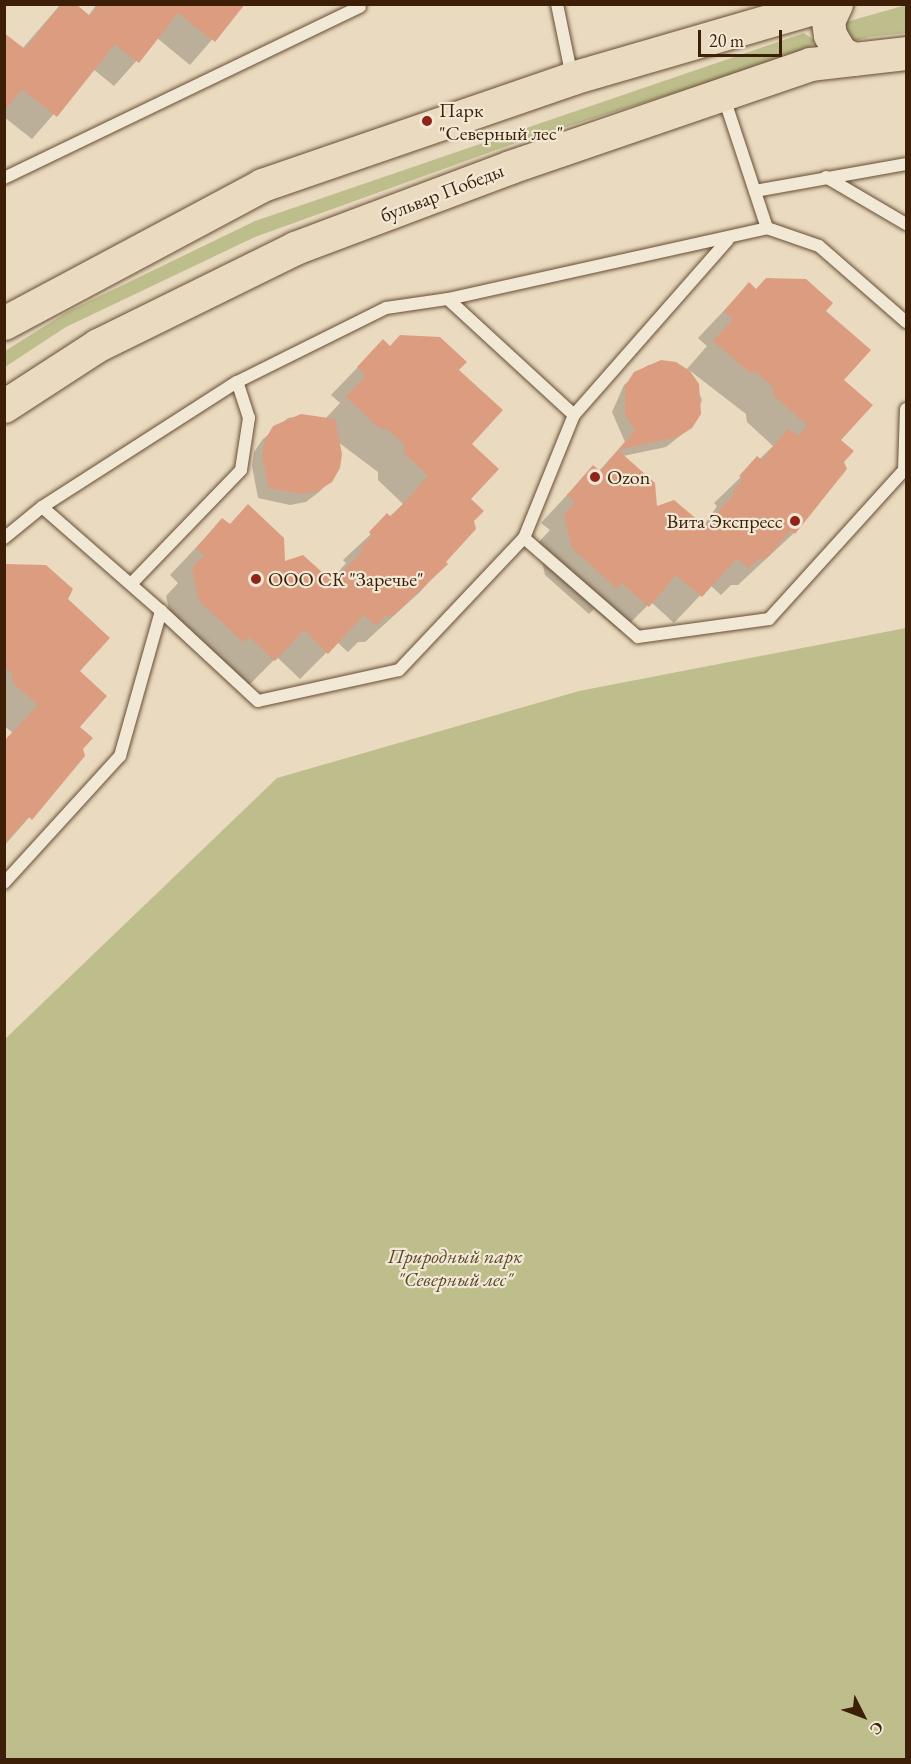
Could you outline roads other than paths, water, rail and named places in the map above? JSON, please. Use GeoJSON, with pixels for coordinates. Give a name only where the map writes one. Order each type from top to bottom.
{"type":"FeatureCollection","features":[{"type":"Feature","properties":{"kind":"main road"},"geometry":{"type":"LineString","coordinates":[[836,4],[828,21],[830,35],[841,53],[854,59]]}},
{"type":"Feature","properties":{"kind":"main road"},"geometry":{"type":"LineString","coordinates":[[4,323],[262,185],[572,78],[813,10],[816,22],[824,35],[820,52],[810,64]]}},
{"type":"Feature","properties":{"kind":"main road","name":"бульвар Победы"},"geometry":{"type":"LineString","coordinates":[[4,406],[98,345],[295,248],[510,167],[810,64],[906,53]]}},
{"type":"Feature","properties":{"kind":"lane"},"geometry":{"type":"LineString","coordinates":[[557,4],[572,78]]}},
{"type":"Feature","properties":{"kind":"lane"},"geometry":{"type":"LineString","coordinates":[[4,178],[359,5]]}},
{"type":"Feature","properties":{"kind":"lane"},"geometry":{"type":"LineString","coordinates":[[723,94],[767,228]]}},
{"type":"Feature","properties":{"kind":"lane"},"geometry":{"type":"LineString","coordinates":[[755,191],[906,164]]}},
{"type":"Feature","properties":{"kind":"lane"},"geometry":{"type":"LineString","coordinates":[[826,177],[906,224]]}},
{"type":"Feature","properties":{"kind":"lane"},"geometry":{"type":"LineString","coordinates":[[4,538],[42,507],[237,382],[386,308],[448,299],[728,240],[767,228],[819,246],[906,322]]}},
{"type":"Feature","properties":{"kind":"lane"},"geometry":{"type":"LineString","coordinates":[[42,507],[258,700],[399,669],[524,538],[574,415],[728,240]]}},
{"type":"Feature","properties":{"kind":"lane"},"geometry":{"type":"LineString","coordinates":[[448,299],[574,415]]}},
{"type":"Feature","properties":{"kind":"lane"},"geometry":{"type":"LineString","coordinates":[[130,584],[241,470],[249,418],[237,382]]}},
{"type":"Feature","properties":{"kind":"lane"},"geometry":{"type":"LineString","coordinates":[[524,538],[638,636],[769,619],[904,470],[906,409]]}},
{"type":"Feature","properties":{"kind":"lane"},"geometry":{"type":"LineString","coordinates":[[4,883],[120,756],[161,611]]}},
{"type":"Feature","properties":{"kind":"place","name":"Парк \"Северный лес\""},"geometry":{"type":"Point","coordinates":[427,121]}},
{"type":"Feature","properties":{"kind":"place","name":"Ozon"},"geometry":{"type":"Point","coordinates":[595,477]}},
{"type":"Feature","properties":{"kind":"place","name":"Вита Экспресс"},"geometry":{"type":"Point","coordinates":[795,521]}},
{"type":"Feature","properties":{"kind":"place","name":"ООО СК \"Заречье\""},"geometry":{"type":"Point","coordinates":[256,579]}},
{"type":"Feature","properties":{"kind":"park label","name":"Природный парк \"Северный лес\""},"geometry":{"type":"Point","coordinates":[455,1268]}}]}
